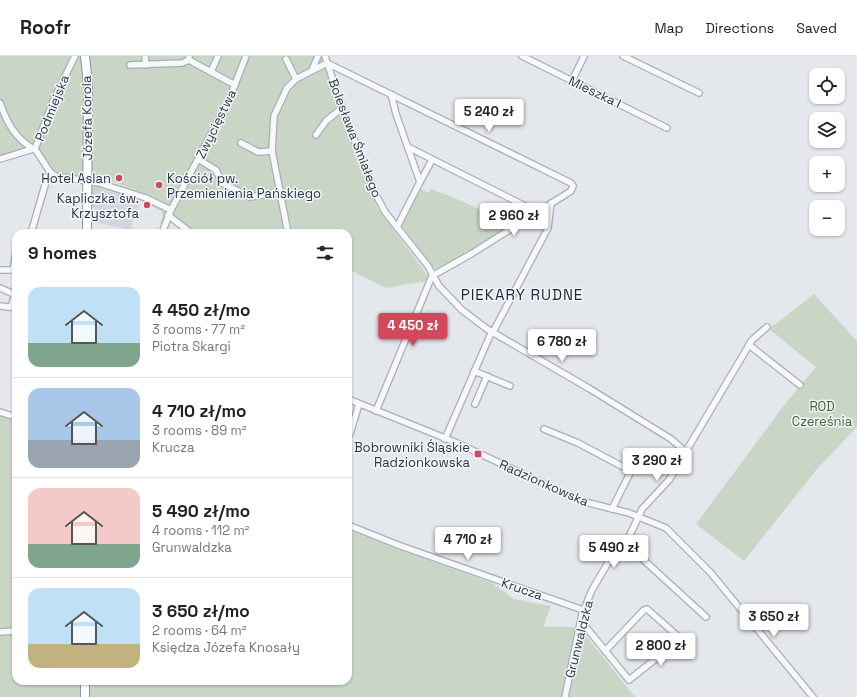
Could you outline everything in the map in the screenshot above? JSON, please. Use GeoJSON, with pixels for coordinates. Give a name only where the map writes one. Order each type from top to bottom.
{"type":"FeatureCollection","features":[{"type":"Feature","properties":{"kind":"highway","name":"Józefa Korola"},"geometry":{"type":"LineString","coordinates":[[85,56],[88,84],[87,229]]}},
{"type":"Feature","properties":{"kind":"highway"},"geometry":{"type":"LineString","coordinates":[[85,685],[85,697]]}},
{"type":"Feature","properties":{"kind":"street","name":"Podmiejska"},"geometry":{"type":"LineString","coordinates":[[0,159],[34,149],[54,98],[75,56]]}},
{"type":"Feature","properties":{"kind":"street"},"geometry":{"type":"LineString","coordinates":[[211,72],[218,56]]}},
{"type":"Feature","properties":{"kind":"street","name":"Zwycięstwa"},"geometry":{"type":"LineString","coordinates":[[163,229],[229,100],[246,56]]}},
{"type":"Feature","properties":{"kind":"street"},"geometry":{"type":"LineString","coordinates":[[312,70],[318,56]]}},
{"type":"Feature","properties":{"kind":"street","name":"Bolesława Śmiałego"},"geometry":{"type":"LineString","coordinates":[[325,56],[342,108],[375,193],[385,212],[428,266],[432,276],[439,286],[462,310],[492,332],[590,389],[671,440],[686,452]]}},
{"type":"Feature","properties":{"kind":"street","name":"Mieszka I"},"geometry":{"type":"LineString","coordinates":[[522,56],[667,128]]}},
{"type":"Feature","properties":{"kind":"street"},"geometry":{"type":"LineString","coordinates":[[572,81],[584,56]]}},
{"type":"Feature","properties":{"kind":"street"},"geometry":{"type":"LineString","coordinates":[[623,56],[699,93]]}},
{"type":"Feature","properties":{"kind":"street"},"geometry":{"type":"LineString","coordinates":[[130,65],[146,61],[182,63],[189,58],[235,85]]}},
{"type":"Feature","properties":{"kind":"street"},"geometry":{"type":"LineString","coordinates":[[286,59],[296,79]]}},
{"type":"Feature","properties":{"kind":"street"},"geometry":{"type":"LineString","coordinates":[[287,229],[272,151],[274,116],[287,88],[296,79],[327,63],[571,183],[573,186],[571,192],[471,254],[432,276],[376,411]]}},
{"type":"Feature","properties":{"kind":"street"},"geometry":{"type":"LineString","coordinates":[[391,94],[396,114],[420,182]]}},
{"type":"Feature","properties":{"kind":"street"},"geometry":{"type":"LineString","coordinates":[[0,106],[10,128],[21,142],[34,149],[50,172],[60,178],[88,180],[146,198],[170,213],[187,229]]}},
{"type":"Feature","properties":{"kind":"street"},"geometry":{"type":"LineString","coordinates":[[316,135],[326,121],[342,108]]}},
{"type":"Feature","properties":{"kind":"street"},"geometry":{"type":"LineString","coordinates":[[21,142],[21,152]]}},
{"type":"Feature","properties":{"kind":"street"},"geometry":{"type":"LineString","coordinates":[[240,142],[258,152],[272,151]]}},
{"type":"Feature","properties":{"kind":"street"},"geometry":{"type":"LineString","coordinates":[[408,147],[537,212]]}},
{"type":"Feature","properties":{"kind":"street"},"geometry":{"type":"LineString","coordinates":[[198,159],[216,170],[222,183],[250,197],[281,192]]}},
{"type":"Feature","properties":{"kind":"street"},"geometry":{"type":"LineString","coordinates":[[397,227],[432,160]]}},
{"type":"Feature","properties":{"kind":"street"},"geometry":{"type":"LineString","coordinates":[[32,229],[50,172]]}},
{"type":"Feature","properties":{"kind":"street"},"geometry":{"type":"LineString","coordinates":[[445,439],[492,332],[548,228],[552,204]]}},
{"type":"Feature","properties":{"kind":"street"},"geometry":{"type":"LineString","coordinates":[[0,270],[12,270]]}},
{"type":"Feature","properties":{"kind":"street"},"geometry":{"type":"LineString","coordinates":[[0,288],[12,293]]}},
{"type":"Feature","properties":{"kind":"street"},"geometry":{"type":"LineString","coordinates":[[0,306],[12,308]]}},
{"type":"Feature","properties":{"kind":"street","name":"Grunwaldzka"},"geometry":{"type":"LineString","coordinates":[[565,697],[584,610],[600,575],[624,542],[638,516],[664,487],[749,344],[767,327]]}},
{"type":"Feature","properties":{"kind":"street"},"geometry":{"type":"LineString","coordinates":[[749,344],[800,384]]}},
{"type":"Feature","properties":{"kind":"street"},"geometry":{"type":"LineString","coordinates":[[474,371],[510,386]]}},
{"type":"Feature","properties":{"kind":"street"},"geometry":{"type":"LineString","coordinates":[[475,404],[487,376]]}},
{"type":"Feature","properties":{"kind":"street","name":"Radzionkowska"},"geometry":{"type":"LineString","coordinates":[[352,401],[445,439],[575,498],[638,516],[670,530],[723,588],[813,697]]}},
{"type":"Feature","properties":{"kind":"street"},"geometry":{"type":"LineString","coordinates":[[352,424],[359,404]]}},
{"type":"Feature","properties":{"kind":"street"},"geometry":{"type":"LineString","coordinates":[[0,412],[12,416]]}},
{"type":"Feature","properties":{"kind":"street"},"geometry":{"type":"LineString","coordinates":[[544,428],[578,443],[631,471],[612,509]]}},
{"type":"Feature","properties":{"kind":"street","name":"Krucza"},"geometry":{"type":"LineString","coordinates":[[352,527],[398,546],[584,610]]}},
{"type":"Feature","properties":{"kind":"street"},"geometry":{"type":"LineString","coordinates":[[624,542],[706,617]]}},
{"type":"Feature","properties":{"kind":"street"},"geometry":{"type":"LineString","coordinates":[[581,621],[605,651],[629,680],[681,639],[647,609],[644,610],[605,651]]}},
{"type":"Feature","properties":{"kind":"street"},"geometry":{"type":"LineString","coordinates":[[0,632],[12,631]]}},
{"type":"Feature","properties":{"kind":"shaded area"},"geometry":{"type":"Polygon","coordinates":[[[103,189],[141,201],[130,229],[95,222],[95,207],[97,207],[96,192],[103,189]]]}},
{"type":"Feature","properties":{"kind":"green space"},"geometry":{"type":"Polygon","coordinates":[[[0,56],[321,56],[363,174],[378,209],[431,280],[386,288],[352,271],[352,229],[186,229],[170,217],[163,223],[160,223],[163,215],[161,213],[162,211],[150,206],[149,209],[145,208],[147,201],[153,203],[143,193],[90,173],[80,178],[54,175],[36,144],[0,157],[0,56]]]}},
{"type":"Feature","properties":{"kind":"green space"},"geometry":{"type":"Polygon","coordinates":[[[94,185],[103,189],[96,193],[97,207],[92,207],[92,186],[94,185]]]}},
{"type":"Feature","properties":{"kind":"green space"},"geometry":{"type":"Polygon","coordinates":[[[419,188],[429,193],[431,189],[452,197],[511,227],[438,269],[434,268],[401,225],[419,188]]]}},
{"type":"Feature","properties":{"kind":"green space","name":"ROD Czereśnia"},"geometry":{"type":"Polygon","coordinates":[[[814,294],[857,341],[857,427],[817,469],[744,561],[696,524],[785,404],[816,367],[769,329],[814,294]]]}},
{"type":"Feature","properties":{"kind":"green space"},"geometry":{"type":"Polygon","coordinates":[[[0,411],[12,416],[12,685],[352,685],[352,532],[492,583],[514,599],[551,606],[543,627],[579,627],[635,697],[0,697],[0,411]]]}},
{"type":"Feature","properties":{"kind":"place","name":"Hotel Aslan"},"geometry":{"type":"Point","coordinates":[119,178]}},
{"type":"Feature","properties":{"kind":"place","name":"Kościół pw. Przemienienia Pańskiego"},"geometry":{"type":"Point","coordinates":[159,185]}},
{"type":"Feature","properties":{"kind":"place","name":"Kapliczka św. Krzysztofa"},"geometry":{"type":"Point","coordinates":[147,205]}},
{"type":"Feature","properties":{"kind":"place","name":"Bobrowniki Śląskie Radzionkowska"},"geometry":{"type":"Point","coordinates":[478,454]}},
{"type":"Feature","properties":{"kind":"district","name":"PIEKARY RUDNE"},"geometry":{"type":"Point","coordinates":[522,294]}}]}
